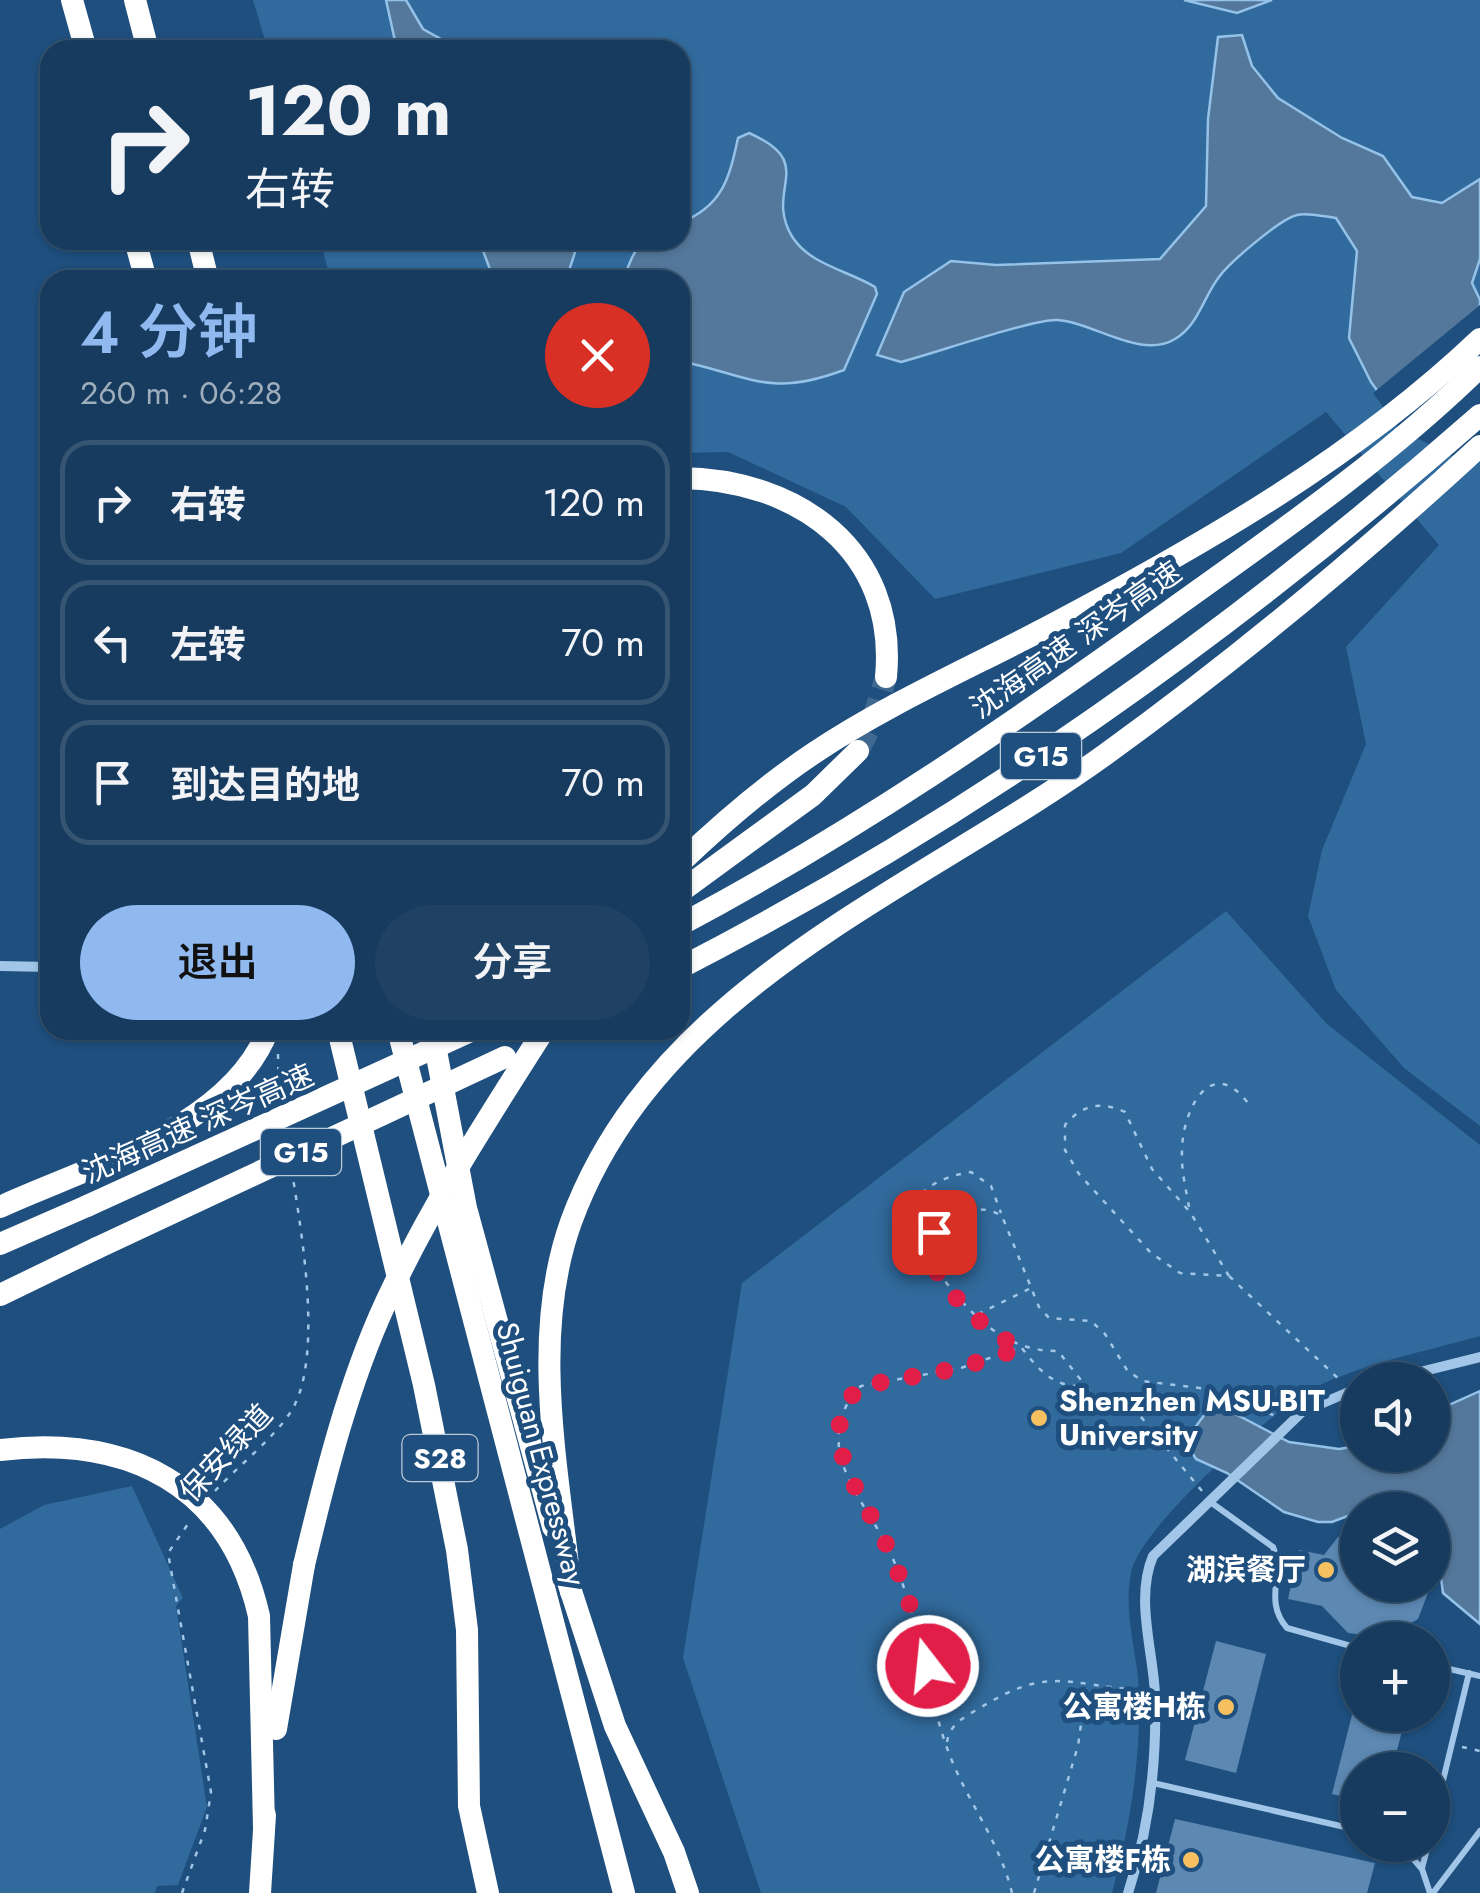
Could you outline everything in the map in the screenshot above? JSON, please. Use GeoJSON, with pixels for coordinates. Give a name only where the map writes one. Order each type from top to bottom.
{"type":"FeatureCollection","features":[{"type":"Feature","properties":{"kind":"highway"},"geometry":{"type":"LineString","coordinates":[[72,0],[83,40]]}},
{"type":"Feature","properties":{"kind":"highway"},"geometry":{"type":"LineString","coordinates":[[135,0],[145,40]]}},
{"type":"Feature","properties":{"kind":"highway"},"geometry":{"type":"LineString","coordinates":[[690,854],[815,752],[1192,547],[1345,450],[1402,408],[1480,339]]}},
{"type":"Feature","properties":{"kind":"highway","name":"沈海高速 深岑高速"},"geometry":{"type":"LineString","coordinates":[[690,920],[748,889],[995,736],[1356,476],[1480,367]]}},
{"type":"Feature","properties":{"kind":"highway","name":"G15"},"geometry":{"type":"LineString","coordinates":[[690,963],[770,921],[1002,784],[1384,515],[1480,415]]}},
{"type":"Feature","properties":{"kind":"highway"},"geometry":{"type":"LineString","coordinates":[[690,1039],[786,962],[1103,756],[1384,515],[1480,446]]}},
{"type":"Feature","properties":{"kind":"highway"},"geometry":{"type":"LineString","coordinates":[[690,478],[724,480],[778,495],[803,507],[843,542],[860,562],[880,606],[886,634],[886,677]]}},
{"type":"Feature","properties":{"kind":"highway"},"geometry":{"type":"LineString","coordinates":[[690,885],[813,795],[858,751]]}},
{"type":"Feature","properties":{"kind":"highway"},"geometry":{"type":"LineString","coordinates":[[0,1206],[206,1109],[244,1076],[271,1040]]}},
{"type":"Feature","properties":{"kind":"highway","name":"S28"},"geometry":{"type":"LineString","coordinates":[[340,1040],[424,1384],[458,1550],[467,1630],[466,1772],[488,1893]]}},
{"type":"Feature","properties":{"kind":"highway","name":"Shuiguan Expressway"},"geometry":{"type":"LineString","coordinates":[[401,1040],[624,1893]]}},
{"type":"Feature","properties":{"kind":"highway"},"geometry":{"type":"LineString","coordinates":[[434,1040],[466,1208],[571,1592],[616,1726],[674,1852],[688,1893]]}},
{"type":"Feature","properties":{"kind":"highway","name":"沈海高速 深岑高速"},"geometry":{"type":"LineString","coordinates":[[0,1244],[451,1040]]}},
{"type":"Feature","properties":{"kind":"highway"},"geometry":{"type":"LineString","coordinates":[[264,1827],[284,1663],[304,1565],[346,1414],[385,1305],[433,1214],[538,1040]]}},
{"type":"Feature","properties":{"kind":"highway","name":"G15"},"geometry":{"type":"LineString","coordinates":[[0,1295],[538,1040]]}},
{"type":"Feature","properties":{"kind":"highway"},"geometry":{"type":"LineString","coordinates":[[571,1592],[550,1362],[551,1312],[558,1266],[587,1183],[608,1144],[661,1070],[689,1040]]}},
{"type":"Feature","properties":{"kind":"highway"},"geometry":{"type":"LineString","coordinates":[[0,1450],[68,1447],[124,1457],[193,1496],[228,1536],[253,1588],[264,1653],[260,1893]]}},
{"type":"Feature","properties":{"kind":"street"},"geometry":{"type":"LineString","coordinates":[[0,966],[40,967]]}},
{"type":"Feature","properties":{"kind":"street"},"geometry":{"type":"LineString","coordinates":[[1450,1364],[1480,1357]]}},
{"type":"Feature","properties":{"kind":"street"},"geometry":{"type":"LineString","coordinates":[[1128,1893],[1144,1839],[1153,1783],[1155,1692],[1144,1588],[1148,1569],[1161,1544],[1286,1426],[1314,1404],[1340,1394]]}},
{"type":"Feature","properties":{"kind":"lane"},"geometry":{"type":"LineString","coordinates":[[1208,1500],[1273,1547],[1277,1559],[1273,1606],[1287,1628],[1340,1643]]}},
{"type":"Feature","properties":{"kind":"lane"},"geometry":{"type":"LineString","coordinates":[[1450,1669],[1480,1676]]}},
{"type":"Feature","properties":{"kind":"lane"},"geometry":{"type":"LineString","coordinates":[[1450,1753],[1469,1673]]}},
{"type":"Feature","properties":{"kind":"lane"},"geometry":{"type":"LineString","coordinates":[[1153,1783],[1340,1826]]}},
{"type":"Feature","properties":{"kind":"lane"},"geometry":{"type":"LineString","coordinates":[[1416,1862],[1432,1893],[1480,1831]]}},
{"type":"Feature","properties":{"kind":"lane"},"geometry":{"type":"LineString","coordinates":[[1422,1869],[1424,1862]]}},
{"type":"Feature","properties":{"kind":"path"},"geometry":{"type":"LineString","coordinates":[[274,1040],[279,1096]]}},
{"type":"Feature","properties":{"kind":"path"},"geometry":{"type":"LineString","coordinates":[[1190,1212],[1182,1151],[1190,1109],[1206,1089],[1224,1082],[1232,1084],[1248,1103]]}},
{"type":"Feature","properties":{"kind":"path"},"geometry":{"type":"LineString","coordinates":[[1229,1276],[1180,1273],[1151,1253],[1079,1174],[1065,1150],[1066,1126],[1075,1114],[1098,1104],[1125,1112],[1152,1169],[1190,1212],[1229,1276],[1340,1378]]}},
{"type":"Feature","properties":{"kind":"path","name":"保安绿道"},"geometry":{"type":"LineString","coordinates":[[210,1495],[290,1413],[299,1392],[310,1312],[291,1166]]}},
{"type":"Feature","properties":{"kind":"path"},"geometry":{"type":"LineString","coordinates":[[1208,1500],[1136,1412],[1084,1386],[1068,1386],[1051,1379],[1021,1348],[1001,1338],[976,1315],[905,1230],[903,1221],[919,1195],[943,1178],[971,1172],[982,1177],[991,1186],[1028,1289],[1049,1318],[1091,1321],[1100,1327],[1127,1370],[1142,1381],[1224,1391],[1286,1426]]}},
{"type":"Feature","properties":{"kind":"path"},"geometry":{"type":"LineString","coordinates":[[928,1258],[925,1244],[948,1221],[976,1208],[990,1209],[1002,1216]]}},
{"type":"Feature","properties":{"kind":"path"},"geometry":{"type":"LineString","coordinates":[[976,1315],[1028,1289]]}},
{"type":"Feature","properties":{"kind":"path"},"geometry":{"type":"LineString","coordinates":[[1012,1893],[994,1837],[966,1792],[946,1746],[921,1640],[890,1552],[845,1469],[839,1447],[841,1420],[849,1398],[861,1386],[960,1368],[1021,1348],[1058,1351],[1084,1386]]}},
{"type":"Feature","properties":{"kind":"path","name":"保安绿道"},"geometry":{"type":"LineString","coordinates":[[182,1893],[206,1830],[210,1792],[168,1553],[190,1521]]}},
{"type":"Feature","properties":{"kind":"path"},"geometry":{"type":"LineString","coordinates":[[946,1746],[955,1723],[1023,1683],[1050,1678],[1086,1686],[1155,1692]]}},
{"type":"Feature","properties":{"kind":"path"},"geometry":{"type":"LineString","coordinates":[[1034,1893],[1078,1746],[1086,1686]]}},
{"type":"Feature","properties":{"kind":"path"},"geometry":{"type":"LineString","coordinates":[[1452,1745],[1480,1751]]}},
{"type":"Feature","properties":{"kind":"shaded area"},"geometry":{"type":"Polygon","coordinates":[[[253,0],[1480,0],[1480,1126],[1404,1068],[1336,990],[1308,916],[1322,850],[1366,744],[1346,647],[1439,545],[1326,412],[1121,553],[935,599],[846,507],[728,452],[690,453],[690,270],[328,270],[323,250],[690,250],[690,40],[265,40],[253,0]]]}},
{"type":"Feature","properties":{"kind":"shaded area"},"geometry":{"type":"Polygon","coordinates":[[[386,0],[406,0],[423,29],[443,40],[395,40],[386,0]]]}},
{"type":"Feature","properties":{"kind":"shaded area"},"geometry":{"type":"Polygon","coordinates":[[[1184,0],[1272,0],[1237,13],[1184,0]]]}},
{"type":"Feature","properties":{"kind":"shaded area"},"geometry":{"type":"Polygon","coordinates":[[[1242,35],[1252,66],[1278,98],[1342,138],[1383,156],[1412,197],[1442,203],[1480,179],[1480,259],[1472,283],[1480,300],[1480,456],[1402,425],[1371,382],[1349,338],[1357,251],[1336,218],[1297,215],[1268,232],[1219,277],[1189,327],[1162,344],[1132,343],[1057,320],[901,362],[877,355],[904,292],[951,261],[996,265],[1160,259],[1206,206],[1208,119],[1218,37],[1242,35]]]}},
{"type":"Feature","properties":{"kind":"shaded area"},"geometry":{"type":"Polygon","coordinates":[[[749,133],[770,144],[781,156],[786,167],[785,221],[801,247],[820,261],[875,287],[877,294],[844,370],[797,383],[778,383],[690,364],[690,270],[627,270],[636,250],[690,250],[690,218],[706,208],[721,190],[738,138],[749,133]]]}},
{"type":"Feature","properties":{"kind":"shaded area"},"geometry":{"type":"Polygon","coordinates":[[[483,250],[576,250],[569,270],[490,270],[483,250]]]}},
{"type":"Feature","properties":{"kind":"shaded area","name":"Shenzhen MSU-BIT University"},"geometry":{"type":"Polygon","coordinates":[[[1226,911],[1327,1024],[1480,1145],[1480,1336],[1386,1362],[1340,1362],[1340,1377],[1320,1385],[1274,1416],[1185,1496],[1160,1524],[1132,1569],[1129,1599],[1139,1690],[1136,1768],[1112,1893],[761,1893],[683,1658],[742,1283],[1226,911]]]}},
{"type":"Feature","properties":{"kind":"shaded area"},"geometry":{"type":"Polygon","coordinates":[[[1480,1391],[1480,1624],[1450,1599],[1450,1492],[1340,1492],[1340,1519],[1318,1522],[1284,1512],[1227,1473],[1196,1459],[1185,1441],[1205,1414],[1224,1408],[1289,1442],[1340,1449],[1340,1472],[1450,1472],[1450,1404],[1480,1391]]]}},
{"type":"Feature","properties":{"kind":"shaded area"},"geometry":{"type":"Polygon","coordinates":[[[132,1486],[183,1598],[176,1606],[207,1807],[178,1885],[157,1886],[155,1893],[0,1893],[0,1529],[44,1505],[132,1486]]]}},
{"type":"Feature","properties":{"kind":"pier"},"geometry":{"type":"Polygon","coordinates":[[[1480,305],[1480,461],[1452,456],[1399,429],[1373,393],[1480,305]]]}},
{"type":"Feature","properties":{"kind":"building"},"geometry":{"type":"Polygon","coordinates":[[[1338,1537],[1340,1602],[1424,1602],[1418,1619],[1340,1625],[1322,1606],[1288,1599],[1299,1550],[1324,1555],[1338,1537]]]}},
{"type":"Feature","properties":{"kind":"building","name":"公寓楼H栋"},"geometry":{"type":"Polygon","coordinates":[[[1216,1641],[1266,1654],[1236,1773],[1185,1760],[1216,1641]]]}},
{"type":"Feature","properties":{"kind":"building"},"geometry":{"type":"Polygon","coordinates":[[[1348,1732],[1402,1732],[1397,1752],[1343,1752],[1348,1732]]]}},
{"type":"Feature","properties":{"kind":"building"},"geometry":{"type":"Polygon","coordinates":[[[1340,1762],[1340,1796],[1332,1794],[1340,1762]]]}},
{"type":"Feature","properties":{"kind":"building"},"geometry":{"type":"Polygon","coordinates":[[[1175,1819],[1340,1855],[1340,1862],[1375,1863],[1367,1893],[1156,1893],[1175,1819]]]}},
{"type":"Feature","properties":{"kind":"tunnel"},"geometry":{"type":"LineString","coordinates":[[858,751],[870,728],[886,677]]}},
{"type":"Feature","properties":{"kind":"place","name":"Shenzhen MSU-BIT University"},"geometry":{"type":"Point","coordinates":[1039,1418]}},
{"type":"Feature","properties":{"kind":"place","name":"湖滨餐厅"},"geometry":{"type":"Point","coordinates":[1326,1570]}},
{"type":"Feature","properties":{"kind":"place","name":"公寓楼H栋"},"geometry":{"type":"Point","coordinates":[1226,1707]}},
{"type":"Feature","properties":{"kind":"place","name":"公寓楼F栋"},"geometry":{"type":"Point","coordinates":[1191,1860]}},
{"type":"Feature","properties":{"kind":"route"},"geometry":{"type":"LineString","coordinates":[[928,1666],[890,1552],[845,1469],[839,1447],[841,1420],[849,1398],[861,1386],[960,1368],[1021,1348],[988,1327],[943,1279],[928,1258],[925,1244],[934,1232]]}}]}
